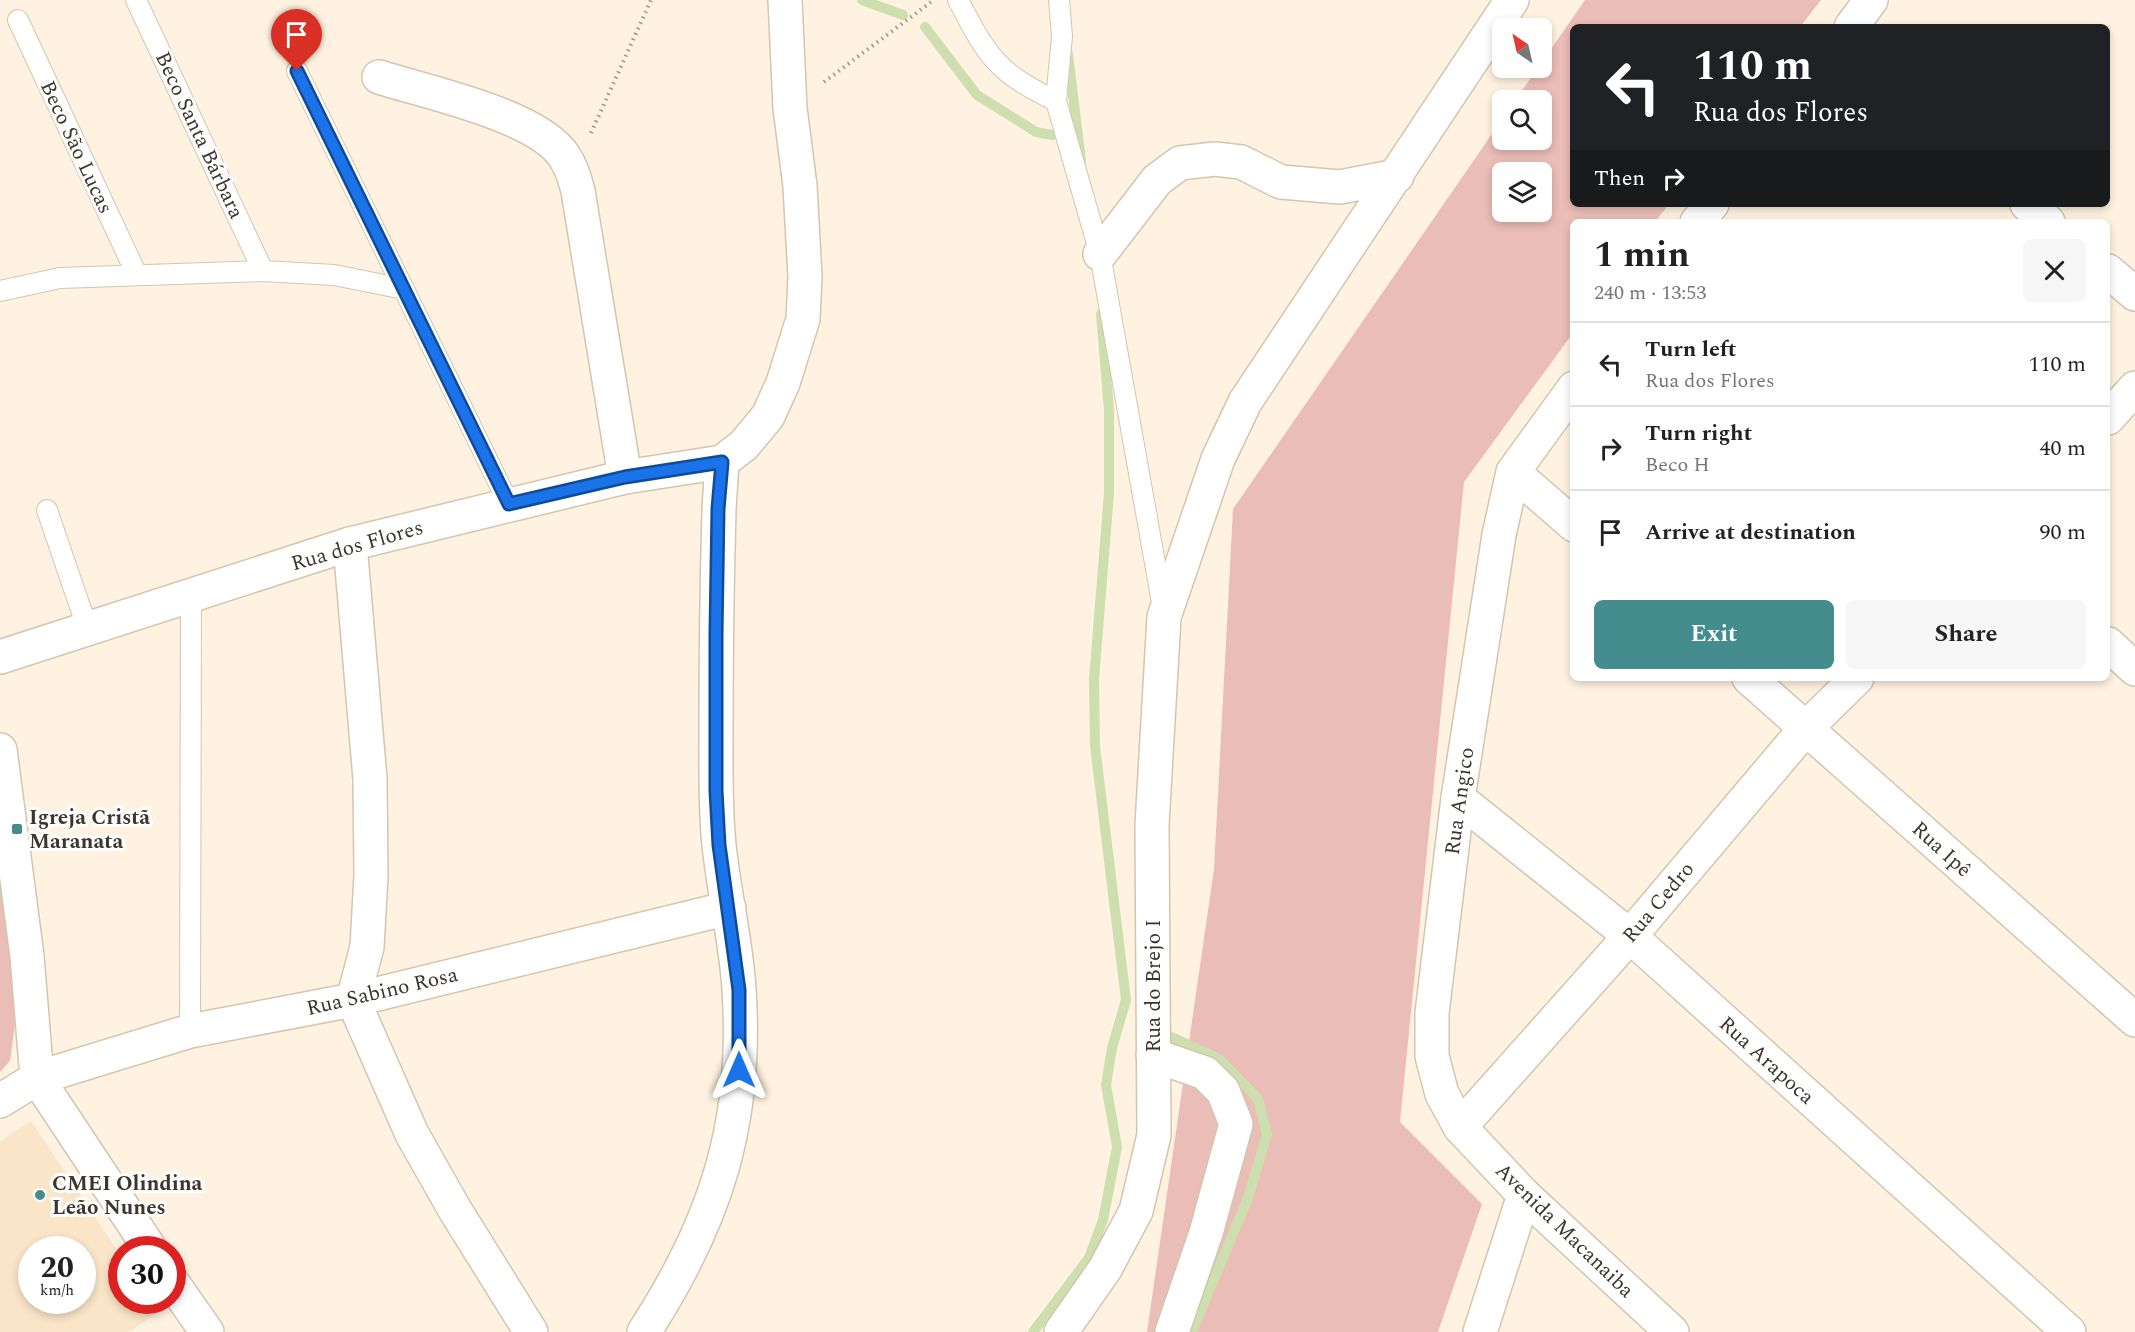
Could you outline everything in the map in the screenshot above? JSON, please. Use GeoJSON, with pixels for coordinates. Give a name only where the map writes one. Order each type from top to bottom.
{"type":"FeatureCollection","features":[{"type":"Feature","properties":{"kind":"street"},"geometry":{"type":"LineString","coordinates":[[644,1332],[669,1293],[706,1218],[730,1148],[739,1089],[739,990],[719,845],[716,791],[718,509],[722,462],[744,445],[768,416],[783,384],[803,319],[805,277],[800,186],[790,108],[786,0]]}},
{"type":"Feature","properties":{"kind":"street","name":"Rua do Brejo I"},"geometry":{"type":"LineString","coordinates":[[1061,1332],[1105,1269],[1136,1211],[1154,1135],[1152,825],[1164,617],[1218,459],[1245,402],[1295,323],[1397,176],[1512,0]]}},
{"type":"Feature","properties":{"kind":"street"},"geometry":{"type":"LineString","coordinates":[[1853,24],[1871,0]]}},
{"type":"Feature","properties":{"kind":"street"},"geometry":{"type":"LineString","coordinates":[[379,77],[482,108],[532,128],[564,156],[578,191],[625,477]]}},
{"type":"Feature","properties":{"kind":"street"},"geometry":{"type":"LineString","coordinates":[[1100,254],[1157,180],[1180,163],[1215,159],[1241,162],[1281,182],[1340,187],[1397,176]]}},
{"type":"Feature","properties":{"kind":"street"},"geometry":{"type":"LineString","coordinates":[[1700,219],[1710,207]]}},
{"type":"Feature","properties":{"kind":"street"},"geometry":{"type":"LineString","coordinates":[[2030,207],[2044,219]]}},
{"type":"Feature","properties":{"kind":"street"},"geometry":{"type":"LineString","coordinates":[[2110,273],[2135,294]]}},
{"type":"Feature","properties":{"kind":"street"},"geometry":{"type":"LineString","coordinates":[[2110,416],[2135,388]]}},
{"type":"Feature","properties":{"kind":"street"},"geometry":{"type":"LineString","coordinates":[[1570,394],[1513,472],[1570,522]]}},
{"type":"Feature","properties":{"kind":"street","name":"Rua dos Flores"},"geometry":{"type":"LineString","coordinates":[[0,657],[87,627],[350,544],[625,477],[722,462]]}},
{"type":"Feature","properties":{"kind":"street","name":"Rua Angico"},"geometry":{"type":"LineString","coordinates":[[1460,1126],[1442,1094],[1432,1056],[1432,1012],[1458,798],[1499,535],[1513,472]]}},
{"type":"Feature","properties":{"kind":"street"},"geometry":{"type":"LineString","coordinates":[[350,544],[370,767],[371,865],[367,947],[353,1000],[412,1134],[454,1210],[531,1332]]}},
{"type":"Feature","properties":{"kind":"street"},"geometry":{"type":"LineString","coordinates":[[2110,646],[2135,669]]}},
{"type":"Feature","properties":{"kind":"street","name":"Rua Ipê"},"geometry":{"type":"LineString","coordinates":[[1752,681],[2135,1020]]}},
{"type":"Feature","properties":{"kind":"street","name":"Rua Cedro"},"geometry":{"type":"LineString","coordinates":[[1460,1126],[1630,936],[1806,728],[1854,681]]}},
{"type":"Feature","properties":{"kind":"street"},"geometry":{"type":"LineString","coordinates":[[0,750],[27,956],[37,1078],[142,1236]]}},
{"type":"Feature","properties":{"kind":"street","name":"Rua Arapoca"},"geometry":{"type":"LineString","coordinates":[[1458,798],[1630,936],[2069,1332]]}},
{"type":"Feature","properties":{"kind":"street","name":"Rua Sabino Rosa"},"geometry":{"type":"LineString","coordinates":[[0,1101],[37,1078],[190,1030],[353,1000],[729,908]]}},
{"type":"Feature","properties":{"kind":"street"},"geometry":{"type":"LineString","coordinates":[[1153,1055],[1205,1073],[1222,1091],[1236,1124],[1206,1233],[1172,1332]]}},
{"type":"Feature","properties":{"kind":"street","name":"Avenida Macanaiba"},"geometry":{"type":"LineString","coordinates":[[1460,1126],[1524,1195],[1672,1332]]}},
{"type":"Feature","properties":{"kind":"street"},"geometry":{"type":"LineString","coordinates":[[1480,1332],[1524,1195]]}},
{"type":"Feature","properties":{"kind":"street"},"geometry":{"type":"LineString","coordinates":[[186,1302],[207,1332]]}},
{"type":"Feature","properties":{"kind":"lane","name":"Beco Santa Bárbara"},"geometry":{"type":"LineString","coordinates":[[136,0],[263,271]]}},
{"type":"Feature","properties":{"kind":"lane"},"geometry":{"type":"LineString","coordinates":[[958,0],[979,41],[997,66],[1024,86],[1056,101]]}},
{"type":"Feature","properties":{"kind":"lane"},"geometry":{"type":"LineString","coordinates":[[1059,0],[1062,36],[1056,101],[1100,254],[1164,617]]}},
{"type":"Feature","properties":{"kind":"lane","name":"Beco São Lucas"},"geometry":{"type":"LineString","coordinates":[[18,20],[136,273]]}},
{"type":"Feature","properties":{"kind":"lane"},"geometry":{"type":"LineString","coordinates":[[297,71],[509,504]]}},
{"type":"Feature","properties":{"kind":"lane"},"geometry":{"type":"LineString","coordinates":[[0,291],[60,278],[136,273],[263,271],[334,275],[404,289]]}},
{"type":"Feature","properties":{"kind":"lane"},"geometry":{"type":"LineString","coordinates":[[47,510],[87,627]]}},
{"type":"Feature","properties":{"kind":"lane"},"geometry":{"type":"LineString","coordinates":[[190,1030],[191,595]]}},
{"type":"Feature","properties":{"kind":"path"},"geometry":{"type":"LineString","coordinates":[[573,174],[651,0]]}},
{"type":"Feature","properties":{"kind":"path"},"geometry":{"type":"LineString","coordinates":[[790,108],[934,0]]}},
{"type":"Feature","properties":{"kind":"shaded area"},"geometry":{"type":"Polygon","coordinates":[[[1585,0],[1821,0],[1802,24],[1570,24],[1570,207],[1667,207],[1657,219],[1570,219],[1570,337],[1464,482],[1400,1122],[1482,1204],[1438,1332],[1147,1332],[1214,869],[1233,509],[1492,134],[1492,150],[1552,150],[1552,90],[1522,90],[1531,78],[1552,78],[1552,48],[1585,0]]]}},
{"type":"Feature","properties":{"kind":"shaded area"},"geometry":{"type":"Polygon","coordinates":[[[0,872],[17,1009],[10,1061],[0,1072],[0,872]]]}},
{"type":"Feature","properties":{"kind":"shaded area","name":"CMEI Olindina Leão Nunes"},"geometry":{"type":"Polygon","coordinates":[[[31,1121],[108,1236],[108,1314],[156,1314],[129,1332],[0,1332],[0,1141],[31,1121]]]}},
{"type":"Feature","properties":{"kind":"waterway"},"geometry":{"type":"LineString","coordinates":[[862,0],[903,15]]}},
{"type":"Feature","properties":{"kind":"waterway"},"geometry":{"type":"LineString","coordinates":[[925,27],[977,95],[1036,132],[1052,135]]}},
{"type":"Feature","properties":{"kind":"waterway"},"geometry":{"type":"LineString","coordinates":[[1068,54],[1081,161]]}},
{"type":"Feature","properties":{"kind":"waterway"},"geometry":{"type":"LineString","coordinates":[[1033,1332],[1089,1258],[1103,1220],[1117,1147],[1106,1085],[1112,1048],[1126,1000],[1095,746],[1094,679],[1109,493],[1109,410],[1101,314]]}},
{"type":"Feature","properties":{"kind":"waterway"},"geometry":{"type":"LineString","coordinates":[[1163,1033],[1219,1059],[1258,1099],[1267,1134],[1248,1198],[1192,1332]]}},
{"type":"Feature","properties":{"kind":"place","name":"Igreja Cristã Maranata"},"geometry":{"type":"Point","coordinates":[17,829]}},
{"type":"Feature","properties":{"kind":"place","name":"CMEI Olindina Leão Nunes"},"geometry":{"type":"Point","coordinates":[40,1195]}},
{"type":"Feature","properties":{"kind":"route"},"geometry":{"type":"LineString","coordinates":[[297,71],[509,504],[625,477],[722,462],[718,509],[716,791],[719,845],[739,990],[739,1070]]}}]}
